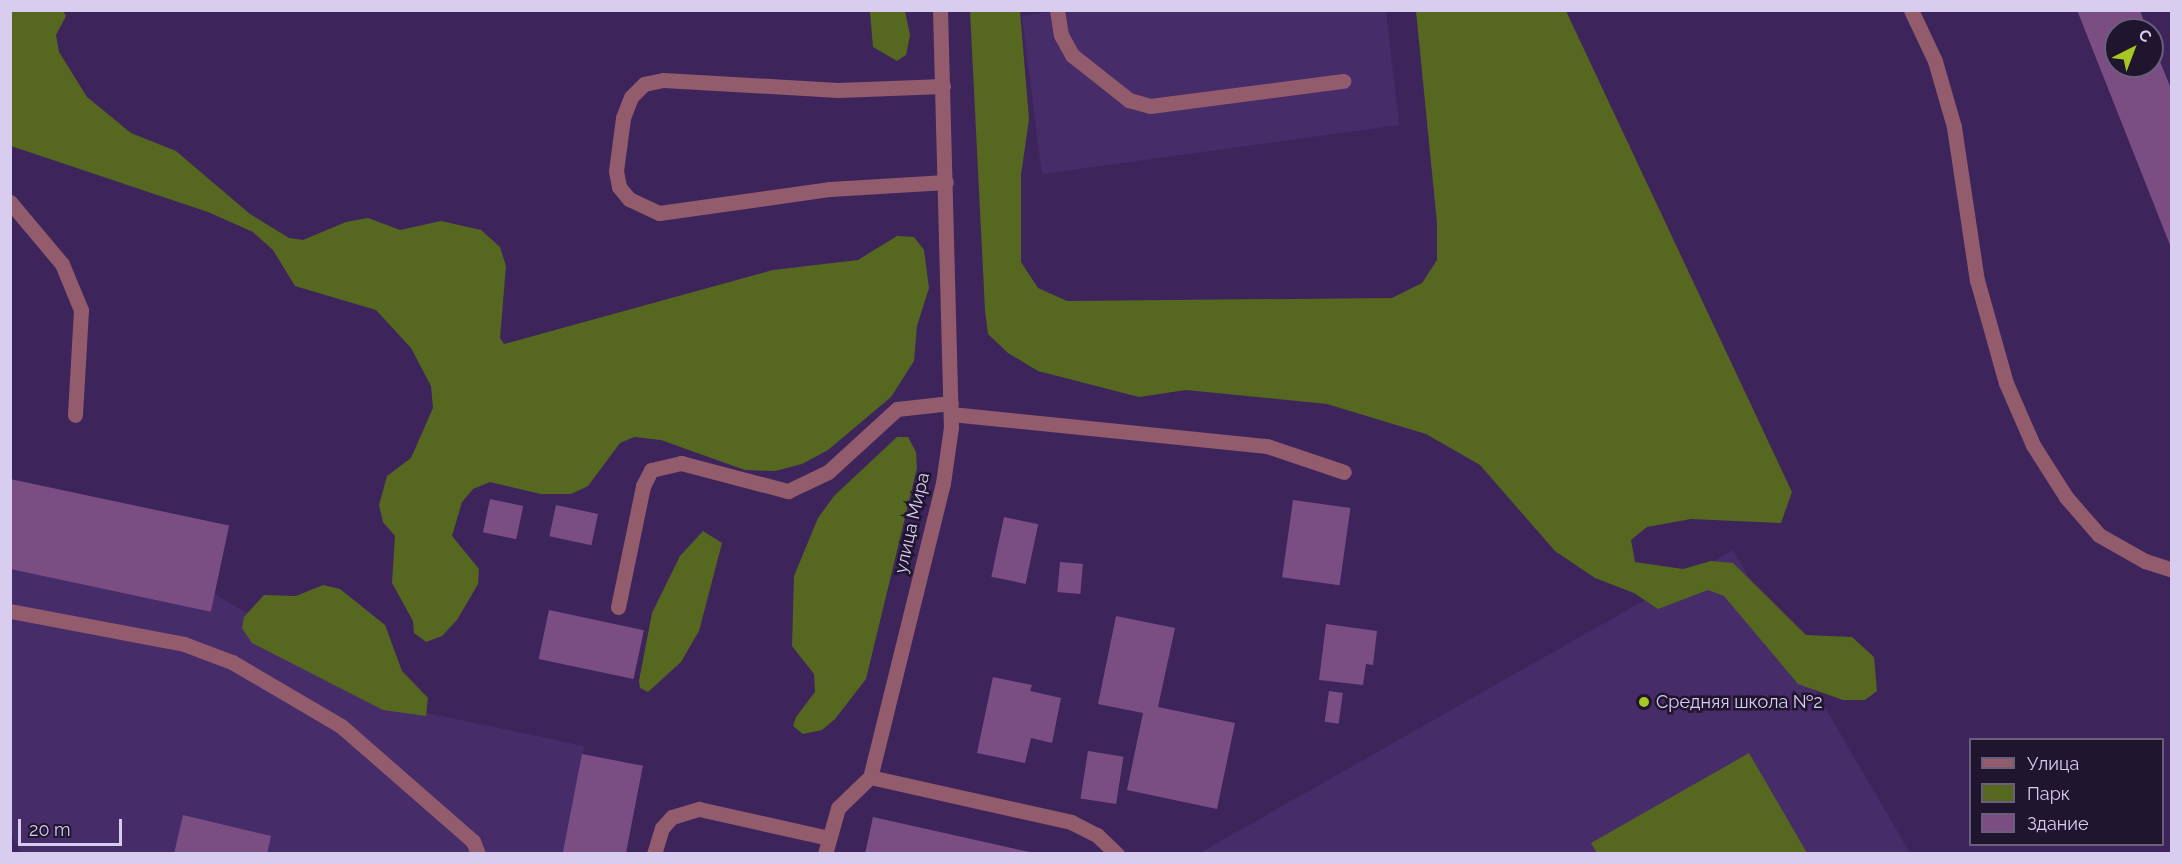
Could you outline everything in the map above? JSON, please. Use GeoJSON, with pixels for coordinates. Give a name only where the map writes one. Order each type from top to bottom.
{"type":"FeatureCollection","features":[{"type":"Feature","properties":{"kind":"street","name":"улица Мира"},"geometry":{"type":"LineString","coordinates":[[870,777],[943,483],[951,408],[940,10]]}},
{"type":"Feature","properties":{"kind":"street"},"geometry":{"type":"LineString","coordinates":[[1057,10],[1061,35],[1090,74],[1129,100],[1150,106],[1343,81]]}},
{"type":"Feature","properties":{"kind":"street"},"geometry":{"type":"LineString","coordinates":[[1911,10],[1935,61],[1954,127],[1977,280],[2006,383],[2033,445],[2066,497],[2099,535],[2145,561],[2172,570]]}},
{"type":"Feature","properties":{"kind":"street"},"geometry":{"type":"LineString","coordinates":[[943,86],[837,90],[663,80],[644,84],[631,97],[623,118],[616,171],[619,187],[629,199],[659,213],[830,189],[946,182]]}},
{"type":"Feature","properties":{"kind":"street"},"geometry":{"type":"LineString","coordinates":[[10,202],[62,264],[81,310],[75,415]]}},
{"type":"Feature","properties":{"kind":"street"},"geometry":{"type":"LineString","coordinates":[[618,607],[643,486],[651,470],[681,463],[788,491],[828,472],[897,409],[951,408],[1267,446],[1344,472]]}},
{"type":"Feature","properties":{"kind":"street"},"geometry":{"type":"LineString","coordinates":[[10,611],[184,644],[232,662],[341,726],[473,841],[478,854]]}},
{"type":"Feature","properties":{"kind":"street"},"geometry":{"type":"LineString","coordinates":[[654,854],[662,828],[672,817],[699,809],[827,846],[844,799],[870,777],[1071,822],[1097,835],[1117,854]]}},
{"type":"Feature","properties":{"kind":"shaded area"},"geometry":{"type":"Polygon","coordinates":[[[1067,10],[1386,11],[1399,125],[1042,174],[1022,16],[1067,10]]]}},
{"type":"Feature","properties":{"kind":"shaded area","name":"Средняя школа №2"},"geometry":{"type":"Polygon","coordinates":[[[1733,550],[1910,853],[1198,854],[1733,550]]]}},
{"type":"Feature","properties":{"kind":"shaded area"},"geometry":{"type":"Polygon","coordinates":[[[10,567],[210,611],[214,594],[417,711],[584,746],[583,754],[643,766],[626,853],[22,853],[10,834],[10,567]]]}},
{"type":"Feature","properties":{"kind":"green space"},"geometry":{"type":"Polygon","coordinates":[[[10,11],[63,11],[66,16],[56,35],[59,52],[87,97],[131,133],[176,151],[250,214],[289,238],[303,240],[346,222],[368,218],[400,230],[441,221],[481,230],[500,247],[506,266],[500,338],[504,344],[773,270],[858,260],[897,236],[914,237],[924,250],[929,288],[917,326],[914,361],[891,397],[828,450],[802,464],[775,471],[745,470],[661,440],[634,437],[620,443],[588,486],[571,494],[541,494],[490,482],[473,489],[462,502],[452,536],[479,569],[478,584],[457,620],[442,636],[426,642],[414,633],[413,621],[392,583],[395,536],[383,522],[379,505],[387,476],[411,458],[433,408],[431,386],[411,348],[376,310],[295,286],[273,250],[253,232],[208,212],[11,146],[10,11]]]}},
{"type":"Feature","properties":{"kind":"green space"},"geometry":{"type":"Polygon","coordinates":[[[861,11],[905,11],[910,35],[906,55],[897,61],[873,47],[870,12],[861,11]]]}},
{"type":"Feature","properties":{"kind":"green space"},"geometry":{"type":"Polygon","coordinates":[[[970,11],[1020,11],[1029,119],[1021,175],[1021,262],[1038,288],[1067,301],[1392,298],[1422,283],[1437,260],[1437,223],[1416,11],[1566,11],[1792,492],[1781,523],[1691,519],[1647,527],[1631,540],[1635,562],[1683,569],[1711,561],[1733,563],[1806,635],[1852,637],[1874,657],[1877,691],[1865,700],[1843,700],[1798,684],[1724,596],[1708,590],[1658,609],[1634,593],[1595,578],[1555,551],[1480,465],[1426,434],[1327,404],[1186,390],[1139,397],[1038,371],[1008,353],[988,334],[985,310],[970,11]]]}},
{"type":"Feature","properties":{"kind":"green space"},"geometry":{"type":"Polygon","coordinates":[[[897,437],[908,437],[916,452],[917,468],[866,679],[835,719],[822,730],[803,734],[793,726],[796,717],[815,692],[814,674],[792,646],[794,576],[818,518],[834,496],[897,437]]]}},
{"type":"Feature","properties":{"kind":"green space"},"geometry":{"type":"Polygon","coordinates":[[[703,531],[722,543],[699,631],[681,662],[648,692],[640,688],[639,681],[652,613],[680,556],[703,531]]]}},
{"type":"Feature","properties":{"kind":"green space"},"geometry":{"type":"Polygon","coordinates":[[[323,585],[340,589],[385,625],[402,671],[428,698],[426,716],[383,710],[252,643],[242,628],[244,617],[264,595],[296,596],[323,585]]]}},
{"type":"Feature","properties":{"kind":"green space"},"geometry":{"type":"Polygon","coordinates":[[[1749,753],[1807,853],[1597,853],[1591,843],[1749,753]]]}},
{"type":"Feature","properties":{"kind":"building"},"geometry":{"type":"Polygon","coordinates":[[[2077,10],[2140,10],[2143,18],[2104,18],[2104,78],[2164,78],[2164,71],[2172,91],[2172,250],[2077,10]]]}},
{"type":"Feature","properties":{"kind":"building"},"geometry":{"type":"Polygon","coordinates":[[[10,479],[229,526],[211,612],[10,569],[10,479]]]}},
{"type":"Feature","properties":{"kind":"building"},"geometry":{"type":"Polygon","coordinates":[[[490,499],[523,506],[516,539],[483,532],[490,499]]]}},
{"type":"Feature","properties":{"kind":"building"},"geometry":{"type":"Polygon","coordinates":[[[1293,500],[1350,508],[1340,585],[1282,577],[1293,500]]]}},
{"type":"Feature","properties":{"kind":"building"},"geometry":{"type":"Polygon","coordinates":[[[556,505],[598,514],[591,545],[549,536],[556,505]]]}},
{"type":"Feature","properties":{"kind":"building"},"geometry":{"type":"Polygon","coordinates":[[[1004,517],[1038,524],[1026,584],[991,577],[1004,517]]]}},
{"type":"Feature","properties":{"kind":"building"},"geometry":{"type":"Polygon","coordinates":[[[1060,562],[1083,564],[1080,594],[1057,592],[1060,562]]]}},
{"type":"Feature","properties":{"kind":"building"},"geometry":{"type":"Polygon","coordinates":[[[549,610],[644,630],[633,679],[539,659],[549,610]]]}},
{"type":"Feature","properties":{"kind":"building"},"geometry":{"type":"Polygon","coordinates":[[[1116,616],[1175,628],[1158,707],[1235,723],[1217,809],[1127,790],[1143,713],[1098,704],[1116,616]]]}},
{"type":"Feature","properties":{"kind":"building"},"geometry":{"type":"Polygon","coordinates":[[[1326,624],[1377,631],[1373,665],[1366,664],[1363,685],[1319,680],[1326,624]]]}},
{"type":"Feature","properties":{"kind":"building"},"geometry":{"type":"Polygon","coordinates":[[[993,677],[1032,685],[1030,691],[1061,698],[1052,743],[1031,738],[1025,763],[977,753],[993,677]]]}},
{"type":"Feature","properties":{"kind":"building"},"geometry":{"type":"Polygon","coordinates":[[[1329,691],[1343,693],[1339,724],[1325,722],[1329,691]]]}},
{"type":"Feature","properties":{"kind":"building"},"geometry":{"type":"Polygon","coordinates":[[[1088,751],[1124,757],[1116,804],[1080,798],[1088,751]]]}},
{"type":"Feature","properties":{"kind":"building"},"geometry":{"type":"Polygon","coordinates":[[[582,754],[643,766],[626,854],[563,854],[582,754]]]}},
{"type":"Feature","properties":{"kind":"building"},"geometry":{"type":"Polygon","coordinates":[[[183,815],[271,836],[267,854],[174,854],[183,815]]]}},
{"type":"Feature","properties":{"kind":"building"},"geometry":{"type":"Polygon","coordinates":[[[873,817],[1034,853],[1034,854],[865,854],[873,817]]]}},
{"type":"Feature","properties":{"kind":"place","name":"Средняя школа №2"},"geometry":{"type":"Point","coordinates":[1644,702]}}]}
